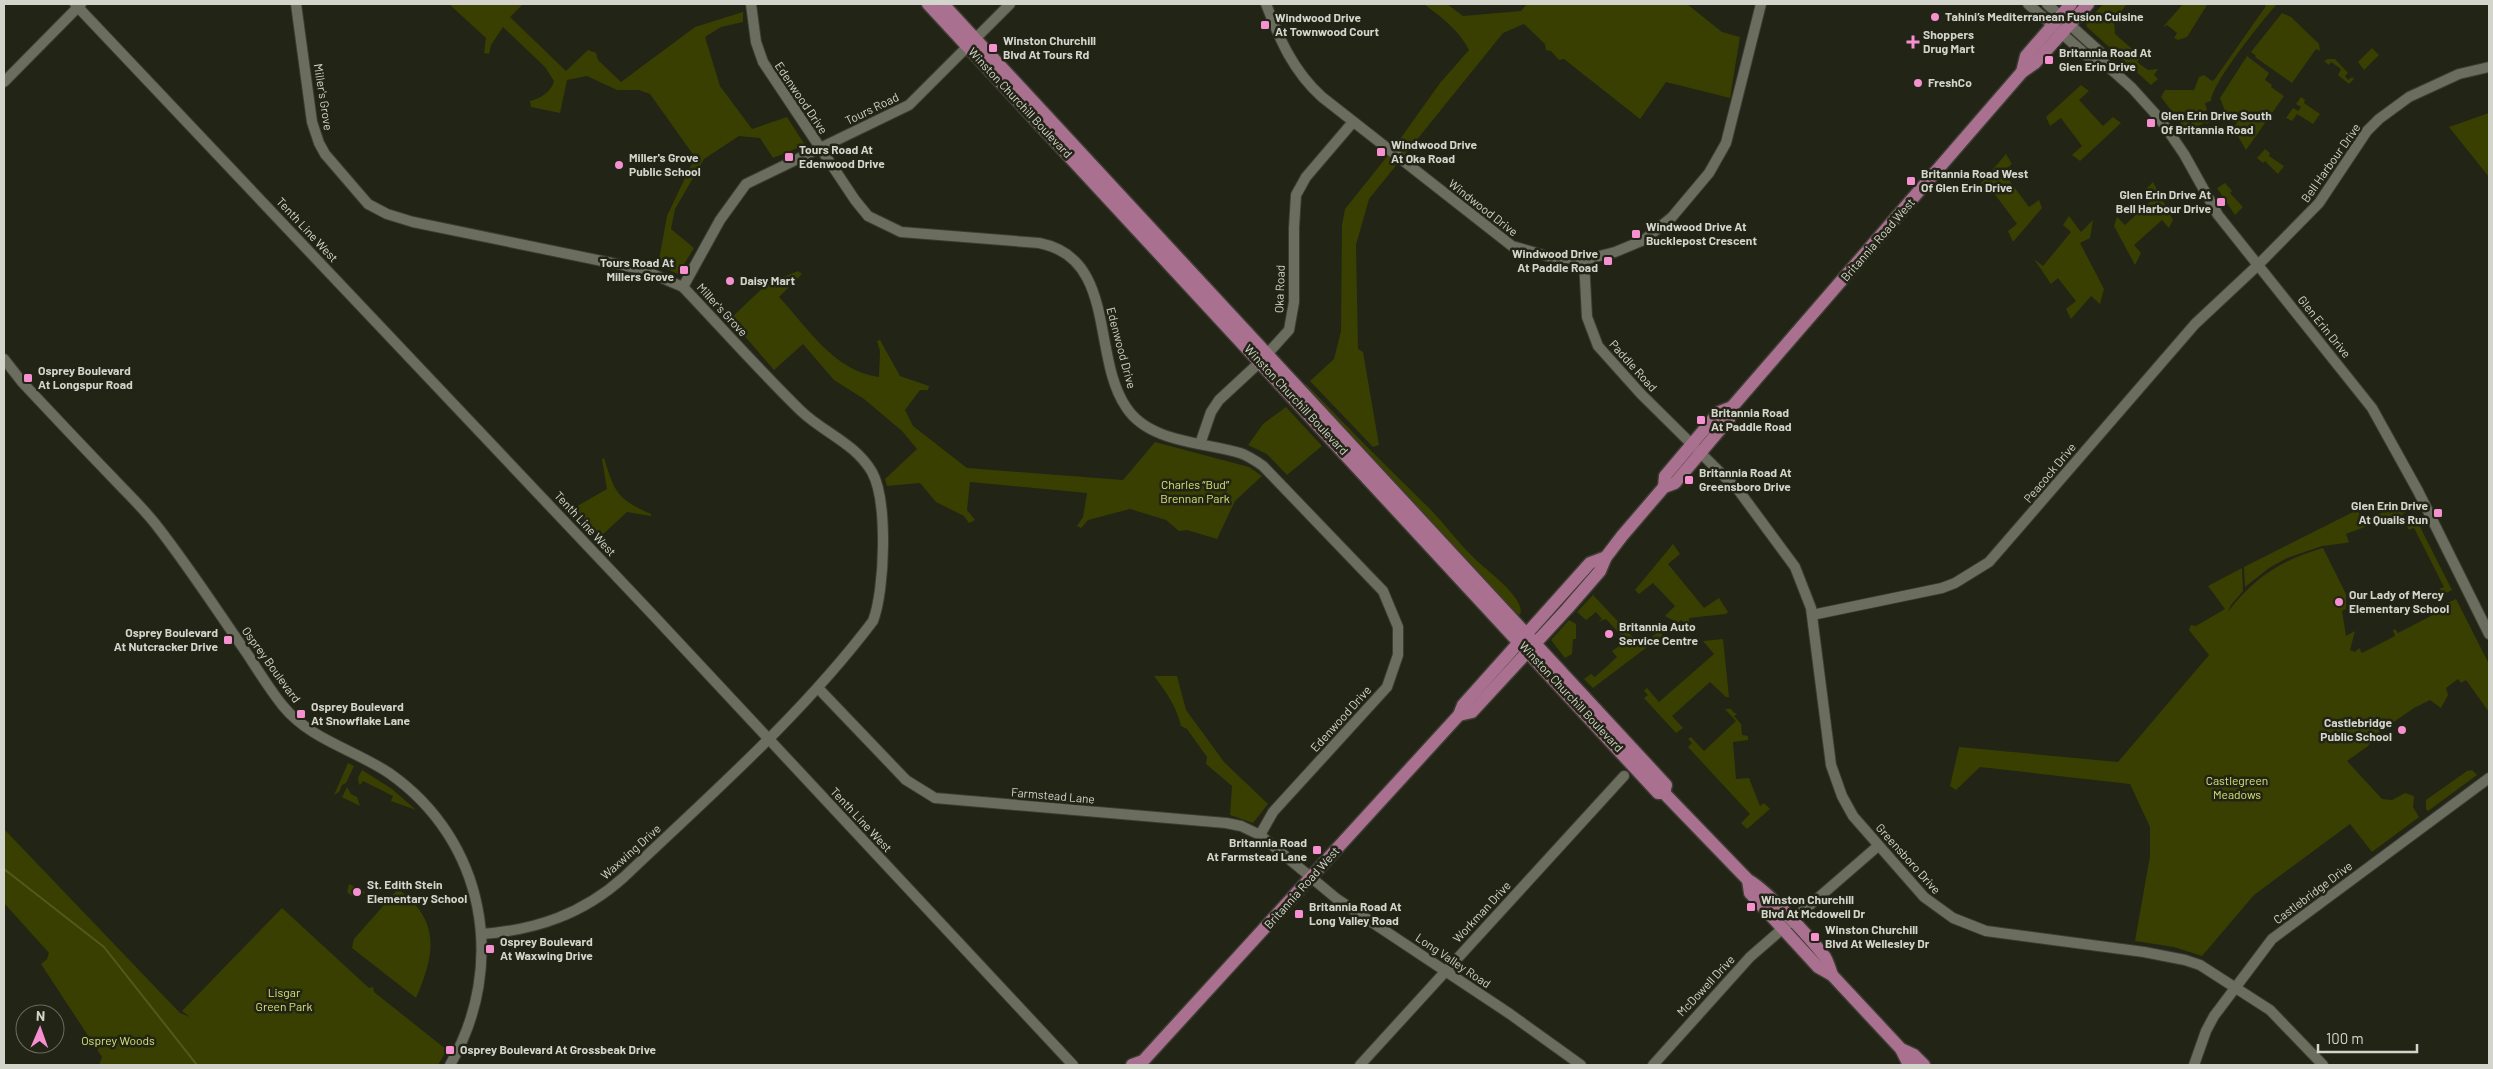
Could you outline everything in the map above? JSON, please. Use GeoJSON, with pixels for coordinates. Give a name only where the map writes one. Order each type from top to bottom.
{"type":"FeatureCollection","features":[{"type":"Feature","properties":{"kind":"main road","name":"Winston Churchill Boulevard"},"geometry":{"type":"LineString","coordinates":[[928,4],[972,43],[1528,642],[1658,793],[1664,794],[1748,880],[1758,886],[1787,925],[1826,959],[1832,975],[1901,1049],[1909,1065]]}},
{"type":"Feature","properties":{"kind":"main road","name":"Winston Churchill Boulevard"},"geometry":{"type":"LineString","coordinates":[[944,4],[972,43]]}},
{"type":"Feature","properties":{"kind":"main road","name":"Britannia Road West"},"geometry":{"type":"LineString","coordinates":[[1139,1064],[1459,715],[1472,712],[1590,563],[1606,557],[1664,487],[1675,483],[1696,449],[1729,419],[1732,407],[2022,72],[2035,63],[2061,24],[2071,4]]}},
{"type":"Feature","properties":{"kind":"main road","name":"Britannia Road West"},"geometry":{"type":"LineString","coordinates":[[2061,24],[2088,4]]}},
{"type":"Feature","properties":{"kind":"main road","name":"Winston Churchill Boulevard"},"geometry":{"type":"LineString","coordinates":[[1901,1049],[1914,1055],[1924,1065]]}},
{"type":"Feature","properties":{"kind":"street","name":"Miller's Grove"},"geometry":{"type":"LineString","coordinates":[[296,4],[315,133],[325,154],[368,204],[387,214],[413,222],[641,269],[683,287],[801,411],[854,449],[865,460],[878,484],[882,519],[882,590],[878,610],[868,629],[818,688],[769,739]]}},
{"type":"Feature","properties":{"kind":"street","name":"Edenwood Drive"},"geometry":{"type":"LineString","coordinates":[[751,4],[756,42],[763,62],[855,200],[868,216],[882,225],[914,234],[1039,243],[1055,246],[1065,252],[1085,271],[1092,287],[1113,378],[1126,408],[1155,431],[1241,453],[1263,466],[1383,592],[1398,627],[1398,655],[1387,687],[1274,812],[1260,835]]}},
{"type":"Feature","properties":{"kind":"street","name":"Tours Road"},"geometry":{"type":"LineString","coordinates":[[683,287],[720,220],[746,184],[908,105],[1010,4]]}},
{"type":"Feature","properties":{"kind":"street","name":"Windwood Drive"},"geometry":{"type":"LineString","coordinates":[[1266,4],[1284,49],[1298,73],[1322,97],[1353,122],[1512,246],[1547,256],[1584,260],[1615,252],[1644,240],[1672,217],[1713,168],[1729,137],[1760,4]]}},
{"type":"Feature","properties":{"kind":"street","name":"Glen Erin Drive"},"geometry":{"type":"LineString","coordinates":[[2028,4],[2061,24],[2100,52],[2103,62],[2132,88],[2160,119],[2184,154],[2218,215],[2354,385],[2384,428],[2489,634]]}},
{"type":"Feature","properties":{"kind":"street","name":"Glen Erin Drive"},"geometry":{"type":"LineString","coordinates":[[2048,4],[2061,24]]}},
{"type":"Feature","properties":{"kind":"street"},"geometry":{"type":"LineString","coordinates":[[4,82],[78,5]]}},
{"type":"Feature","properties":{"kind":"street","name":"Tenth Line West"},"geometry":{"type":"LineString","coordinates":[[78,5],[1073,1065]]}},
{"type":"Feature","properties":{"kind":"street","name":"Bell Harbour Drive"},"geometry":{"type":"LineString","coordinates":[[2258,265],[2319,203],[2367,132],[2394,106],[2459,74],[2489,67]]}},
{"type":"Feature","properties":{"kind":"street","name":"Oka Road"},"geometry":{"type":"LineString","coordinates":[[1200,444],[1211,412],[1219,400],[1264,358],[1289,330],[1292,315],[1296,195],[1306,177],[1353,122]]}},
{"type":"Feature","properties":{"kind":"street","name":"Paddle Road"},"geometry":{"type":"LineString","coordinates":[[1584,260],[1587,317],[1598,346],[1641,394],[1696,449]]}},
{"type":"Feature","properties":{"kind":"street","name":"Peacock Drive"},"geometry":{"type":"LineString","coordinates":[[1812,615],[1942,588],[1956,583],[1989,562],[2195,324],[2258,265]]}},
{"type":"Feature","properties":{"kind":"street","name":"Osprey Boulevard"},"geometry":{"type":"LineString","coordinates":[[4,359],[22,382],[156,524],[282,706],[314,734],[381,768],[402,783],[427,807],[448,834],[466,868],[476,902],[482,934],[482,969],[477,1000],[467,1030],[450,1065]]}},
{"type":"Feature","properties":{"kind":"street","name":"Greensboro Drive"},"geometry":{"type":"LineString","coordinates":[[1696,449],[1739,491],[1783,550],[1804,587],[1812,615],[1831,765],[1842,796],[1853,816],[1924,897],[1938,909],[1968,925],[2011,936],[2144,952],[2200,965],[2236,986],[2278,1016],[2323,1065]]}},
{"type":"Feature","properties":{"kind":"street","name":"Farmstead Lane"},"geometry":{"type":"LineString","coordinates":[[818,688],[906,780],[936,798],[1226,823],[1241,826],[1260,835],[1311,878]]}},
{"type":"Feature","properties":{"kind":"street","name":"Waxwing Drive"},"geometry":{"type":"LineString","coordinates":[[482,934],[532,928],[559,918],[596,899],[624,877],[769,739]]}},
{"type":"Feature","properties":{"kind":"street","name":"Workman Drive"},"geometry":{"type":"LineString","coordinates":[[1360,1065],[1624,776]]}},
{"type":"Feature","properties":{"kind":"street","name":"Castlebridge Drive"},"geometry":{"type":"LineString","coordinates":[[2194,1065],[2206,1031],[2262,951],[2278,935],[2489,778]]}},
{"type":"Feature","properties":{"kind":"street","name":"McDowell Drive"},"geometry":{"type":"LineString","coordinates":[[1653,1065],[1734,974],[1878,846]]}},
{"type":"Feature","properties":{"kind":"street","name":"Long Valley Road"},"geometry":{"type":"LineString","coordinates":[[1311,878],[1337,899],[1388,931],[1581,1065]]}},
{"type":"Feature","properties":{"kind":"green space"},"geometry":{"type":"Polygon","coordinates":[[[449,4],[523,4],[510,17],[566,71],[588,50],[596,53],[598,60],[621,82],[695,27],[743,12],[743,22],[721,27],[705,37],[720,86],[752,129],[787,117],[805,145],[773,158],[760,138],[739,136],[704,159],[675,209],[671,229],[694,248],[678,274],[658,265],[667,216],[694,159],[692,153],[650,94],[639,90],[617,90],[587,76],[567,80],[560,113],[531,107],[530,101],[545,94],[553,85],[554,81],[545,67],[503,27],[491,45],[489,54],[484,53],[486,38],[449,4]]]}},
{"type":"Feature","properties":{"kind":"green space"},"geometry":{"type":"Polygon","coordinates":[[[1424,4],[1447,4],[1463,16],[1521,11],[1527,4],[1687,4],[1722,32],[1740,37],[1730,98],[1666,82],[1640,119],[1564,59],[1559,60],[1551,51],[1546,50],[1545,44],[1524,24],[1503,33],[1369,199],[1356,245],[1358,349],[1363,352],[1379,445],[1373,447],[1310,381],[1334,359],[1341,331],[1342,225],[1345,209],[1393,149],[1440,83],[1469,50],[1455,30],[1424,4]]]}},
{"type":"Feature","properties":{"kind":"green space"},"geometry":{"type":"Polygon","coordinates":[[[2103,4],[2127,4],[2114,20],[2115,34],[2141,57],[2137,62],[2148,70],[2158,69],[2154,75],[2158,79],[2151,85],[2087,27],[2086,23],[2103,4]]]}},
{"type":"Feature","properties":{"kind":"green space"},"geometry":{"type":"Polygon","coordinates":[[[2183,4],[2207,5],[2187,37],[2178,40],[2174,38],[2177,33],[2167,25],[2163,27],[2183,4]]]}},
{"type":"Feature","properties":{"kind":"green space"},"geometry":{"type":"Polygon","coordinates":[[[2264,4],[2277,4],[2229,66],[2220,80],[2211,101],[2205,103],[2207,110],[2194,116],[2185,129],[2161,97],[2165,90],[2194,90],[2199,77],[2204,75],[2212,81],[2214,80],[2266,6],[2264,4]]]}},
{"type":"Feature","properties":{"kind":"green space"},"geometry":{"type":"Polygon","coordinates":[[[2282,13],[2291,17],[2319,44],[2320,51],[2316,49],[2292,83],[2255,57],[2251,52],[2282,13]]]}},
{"type":"Feature","properties":{"kind":"green space"},"geometry":{"type":"Polygon","coordinates":[[[2372,48],[2379,55],[2364,70],[2358,62],[2372,48]]]}},
{"type":"Feature","properties":{"kind":"green space"},"geometry":{"type":"Polygon","coordinates":[[[2247,56],[2269,73],[2265,80],[2284,96],[2246,150],[2232,126],[2237,124],[2232,113],[2227,116],[2220,98],[2247,56]]]}},
{"type":"Feature","properties":{"kind":"green space"},"geometry":{"type":"Polygon","coordinates":[[[2335,59],[2348,73],[2345,76],[2348,80],[2352,77],[2354,79],[2349,84],[2338,75],[2341,69],[2331,62],[2329,65],[2324,61],[2335,59]]]}},
{"type":"Feature","properties":{"kind":"green space"},"geometry":{"type":"Polygon","coordinates":[[[2081,85],[2089,91],[2079,100],[2103,126],[2113,117],[2121,123],[2080,161],[2072,155],[2082,146],[2061,118],[2050,126],[2046,117],[2081,85]]]}},
{"type":"Feature","properties":{"kind":"green space"},"geometry":{"type":"Polygon","coordinates":[[[2301,97],[2305,100],[2304,103],[2320,114],[2313,124],[2297,114],[2292,121],[2286,118],[2293,108],[2298,111],[2301,107],[2296,104],[2301,97]]]}},
{"type":"Feature","properties":{"kind":"green space"},"geometry":{"type":"Polygon","coordinates":[[[2207,112],[2212,121],[2206,124],[2205,122],[2188,133],[2186,130],[2196,117],[2207,112]]]}},
{"type":"Feature","properties":{"kind":"green space"},"geometry":{"type":"Polygon","coordinates":[[[2489,113],[2489,177],[2449,127],[2489,113]]]}},
{"type":"Feature","properties":{"kind":"green space"},"geometry":{"type":"Polygon","coordinates":[[[2265,149],[2270,153],[2269,156],[2284,166],[2278,174],[2265,161],[2263,163],[2257,158],[2265,149]]]}},
{"type":"Feature","properties":{"kind":"green space"},"geometry":{"type":"Polygon","coordinates":[[[2006,154],[2012,164],[2003,172],[2029,207],[2039,200],[2042,208],[2013,242],[2008,231],[2017,224],[1991,189],[1981,195],[1977,188],[2006,154]]]}},
{"type":"Feature","properties":{"kind":"green space"},"geometry":{"type":"Polygon","coordinates":[[[2153,182],[2173,220],[2169,228],[2162,220],[2134,245],[2141,253],[2135,265],[2114,226],[2117,217],[2125,225],[2152,200],[2144,191],[2153,182]]]}},
{"type":"Feature","properties":{"kind":"green space"},"geometry":{"type":"Polygon","coordinates":[[[2225,183],[2232,191],[2230,193],[2243,207],[2235,215],[2217,188],[2225,183]]]}},
{"type":"Feature","properties":{"kind":"green space"},"geometry":{"type":"Polygon","coordinates":[[[2069,216],[2081,232],[2093,220],[2090,238],[2080,243],[2104,289],[2100,304],[2091,296],[2071,319],[2066,309],[2076,301],[2058,278],[2051,284],[2034,259],[2043,266],[2071,232],[2063,225],[2069,216]]]}},
{"type":"Feature","properties":{"kind":"green space","name":"Charles “Bud” Brennan Park"},"geometry":{"type":"Polygon","coordinates":[[[798,271],[802,274],[779,297],[811,334],[835,357],[849,367],[863,373],[879,377],[880,351],[877,341],[880,340],[900,376],[929,386],[928,390],[920,390],[905,410],[913,426],[967,468],[1123,480],[1155,442],[1249,467],[1262,476],[1235,501],[1217,539],[1187,530],[1179,531],[1166,520],[1130,509],[1088,520],[1081,528],[1077,526],[1083,517],[1087,493],[970,482],[967,510],[975,520],[969,523],[964,516],[936,502],[920,483],[887,486],[885,479],[917,449],[902,431],[864,399],[834,380],[803,344],[774,370],[730,319],[767,284],[798,271]]]}},
{"type":"Feature","properties":{"kind":"green space"},"geometry":{"type":"Polygon","coordinates":[[[1306,384],[1429,508],[1469,553],[1512,593],[1521,608],[1520,615],[1516,613],[1305,386],[1306,384]]]}},
{"type":"Feature","properties":{"kind":"green space"},"geometry":{"type":"Polygon","coordinates":[[[1286,407],[1322,446],[1287,475],[1267,454],[1248,445],[1263,424],[1286,407]]]}},
{"type":"Feature","properties":{"kind":"green space"},"geometry":{"type":"Polygon","coordinates":[[[604,458],[611,479],[619,493],[624,499],[651,514],[651,516],[627,512],[601,536],[574,508],[607,489],[602,459],[604,458]]]}},
{"type":"Feature","properties":{"kind":"green space"},"geometry":{"type":"Polygon","coordinates":[[[2406,500],[2410,509],[2394,521],[2381,521],[2346,534],[2349,542],[2322,546],[2287,558],[2269,568],[2245,587],[2244,567],[2357,510],[2364,522],[2406,500]]]}},
{"type":"Feature","properties":{"kind":"green space"},"geometry":{"type":"Polygon","coordinates":[[[2415,517],[2452,590],[2446,593],[2439,589],[2444,587],[2414,528],[2409,530],[2407,526],[2409,520],[2415,517]]]}},
{"type":"Feature","properties":{"kind":"green space"},"geometry":{"type":"Polygon","coordinates":[[[1673,544],[1680,554],[1668,564],[1704,608],[1719,598],[1728,612],[1726,614],[1689,618],[1690,630],[1688,632],[1683,628],[1686,624],[1681,620],[1678,623],[1665,616],[1675,606],[1653,583],[1639,594],[1635,590],[1673,544]]]}},
{"type":"Feature","properties":{"kind":"green space","name":"Castlegreen Meadows"},"geometry":{"type":"Polygon","coordinates":[[[2323,548],[2346,594],[2346,609],[2342,611],[2346,636],[2355,631],[2350,650],[2355,652],[2359,648],[2362,653],[2395,636],[2393,630],[2395,629],[2398,633],[2448,607],[2447,603],[2456,599],[2489,664],[2489,712],[2466,680],[2461,683],[2458,679],[2446,688],[2448,695],[2441,708],[2430,700],[2414,708],[2379,732],[2368,746],[2347,761],[2382,799],[2392,800],[2405,793],[2414,796],[2413,807],[2419,817],[2372,852],[2350,824],[2254,895],[2202,956],[2174,947],[2135,941],[2150,856],[2150,827],[2130,784],[1980,767],[1956,790],[1950,786],[1959,747],[2118,762],[2209,655],[2189,630],[2191,625],[2196,626],[2225,609],[2208,586],[2242,568],[2243,591],[2231,605],[2228,612],[2248,589],[2270,571],[2295,558],[2323,548]]]}},
{"type":"Feature","properties":{"kind":"green space"},"geometry":{"type":"Polygon","coordinates":[[[1593,595],[1641,646],[1659,631],[1663,635],[1593,688],[1584,679],[1591,674],[1595,677],[1617,657],[1612,651],[1626,641],[1606,619],[1598,622],[1602,619],[1596,612],[1586,620],[1577,612],[1593,595]]]}},
{"type":"Feature","properties":{"kind":"green space"},"geometry":{"type":"Polygon","coordinates":[[[1569,620],[1576,624],[1576,639],[1573,639],[1572,654],[1565,658],[1551,640],[1569,620]]]}},
{"type":"Feature","properties":{"kind":"green space"},"geometry":{"type":"Polygon","coordinates":[[[1723,639],[1729,697],[1726,697],[1710,682],[1672,716],[1683,728],[1676,733],[1644,698],[1648,695],[1644,691],[1647,688],[1659,702],[1714,654],[1703,641],[1723,639]]]}},
{"type":"Feature","properties":{"kind":"green space"},"geometry":{"type":"Polygon","coordinates":[[[1154,676],[1177,676],[1186,710],[1224,762],[1268,804],[1253,823],[1230,815],[1232,786],[1206,764],[1207,757],[1187,729],[1181,726],[1170,700],[1154,676]]]}},
{"type":"Feature","properties":{"kind":"green space"},"geometry":{"type":"Polygon","coordinates":[[[1725,709],[1731,709],[1734,713],[1737,713],[1734,716],[1741,724],[1742,735],[1748,736],[1748,740],[1733,742],[1736,779],[1749,778],[1760,806],[1764,803],[1770,809],[1747,829],[1741,823],[1750,814],[1688,747],[1692,743],[1688,739],[1691,737],[1704,751],[1736,721],[1725,709]]]}},
{"type":"Feature","properties":{"kind":"green space"},"geometry":{"type":"Polygon","coordinates":[[[348,763],[354,766],[346,783],[334,795],[348,763]]]}},
{"type":"Feature","properties":{"kind":"green space"},"geometry":{"type":"Polygon","coordinates":[[[362,770],[392,789],[416,810],[391,801],[393,796],[363,781],[360,785],[358,778],[362,770]]]}},
{"type":"Feature","properties":{"kind":"green space"},"geometry":{"type":"Polygon","coordinates":[[[2472,770],[2477,775],[2428,811],[2426,809],[2426,800],[2467,771],[2472,770]]]}},
{"type":"Feature","properties":{"kind":"green space"},"geometry":{"type":"Polygon","coordinates":[[[347,787],[351,794],[357,797],[360,806],[342,797],[347,787]]]}},
{"type":"Feature","properties":{"kind":"green space"},"geometry":{"type":"Polygon","coordinates":[[[4,829],[180,1013],[190,1017],[182,1011],[282,908],[369,988],[373,987],[374,992],[447,1050],[438,1065],[99,1065],[102,1057],[41,964],[47,959],[49,953],[4,903],[4,829]]]}},
{"type":"Feature","properties":{"kind":"green space"},"geometry":{"type":"Polygon","coordinates":[[[349,884],[365,892],[359,896],[352,895],[347,892],[349,884]]]}},
{"type":"Feature","properties":{"kind":"green space"},"geometry":{"type":"Polygon","coordinates":[[[398,889],[422,913],[428,926],[430,953],[416,998],[352,948],[354,939],[398,889]]]}},
{"type":"Feature","properties":{"kind":"waterway"},"geometry":{"type":"LineString","coordinates":[[4,869],[104,947],[197,1065]]}},
{"type":"Feature","properties":{"kind":"place","name":"Tahini’s Mediterranean Fusion Cuisine"},"geometry":{"type":"Point","coordinates":[1935,17]}},
{"type":"Feature","properties":{"kind":"place","name":"Windwood Drive At Townwood Court"},"geometry":{"type":"Point","coordinates":[1265,25]}},
{"type":"Feature","properties":{"kind":"place","name":"Shoppers Drug Mart"},"geometry":{"type":"Point","coordinates":[1913,42]}},
{"type":"Feature","properties":{"kind":"place","name":"Winston Churchill Blvd At Tours Rd"},"geometry":{"type":"Point","coordinates":[993,48]}},
{"type":"Feature","properties":{"kind":"place","name":"Britannia Road At Glen Erin Drive"},"geometry":{"type":"Point","coordinates":[2049,60]}},
{"type":"Feature","properties":{"kind":"place","name":"FreshCo"},"geometry":{"type":"Point","coordinates":[1918,83]}},
{"type":"Feature","properties":{"kind":"place","name":"Glen Erin Drive South Of Britannia Road"},"geometry":{"type":"Point","coordinates":[2151,123]}},
{"type":"Feature","properties":{"kind":"place","name":"Windwood Drive At Oka Road"},"geometry":{"type":"Point","coordinates":[1381,152]}},
{"type":"Feature","properties":{"kind":"place","name":"Tours Road At Edenwood Drive"},"geometry":{"type":"Point","coordinates":[789,157]}},
{"type":"Feature","properties":{"kind":"place","name":"Miller's Grove Public School"},"geometry":{"type":"Point","coordinates":[619,165]}},
{"type":"Feature","properties":{"kind":"place","name":"Britannia Road West Of Glen Erin Drive"},"geometry":{"type":"Point","coordinates":[1911,181]}},
{"type":"Feature","properties":{"kind":"place","name":"Glen Erin Drive At Bell Harbour Drive"},"geometry":{"type":"Point","coordinates":[2221,202]}},
{"type":"Feature","properties":{"kind":"place","name":"Windwood Drive At Bucklepost Crescent"},"geometry":{"type":"Point","coordinates":[1636,234]}},
{"type":"Feature","properties":{"kind":"place","name":"Windwood Drive At Paddle Road"},"geometry":{"type":"Point","coordinates":[1608,261]}},
{"type":"Feature","properties":{"kind":"place","name":"Tours Road At Millers Grove"},"geometry":{"type":"Point","coordinates":[684,270]}},
{"type":"Feature","properties":{"kind":"place","name":"Daisy Mart"},"geometry":{"type":"Point","coordinates":[730,281]}},
{"type":"Feature","properties":{"kind":"place","name":"Osprey Boulevard At Longspur Road"},"geometry":{"type":"Point","coordinates":[28,378]}},
{"type":"Feature","properties":{"kind":"place","name":"Britannia Road At Paddle Road"},"geometry":{"type":"Point","coordinates":[1701,420]}},
{"type":"Feature","properties":{"kind":"place","name":"Britannia Road At Greensboro Drive"},"geometry":{"type":"Point","coordinates":[1689,480]}},
{"type":"Feature","properties":{"kind":"place","name":"Glen Erin Drive At Quails Run"},"geometry":{"type":"Point","coordinates":[2438,513]}},
{"type":"Feature","properties":{"kind":"place","name":"Our Lady of Mercy Elementary School"},"geometry":{"type":"Point","coordinates":[2339,602]}},
{"type":"Feature","properties":{"kind":"place","name":"Britannia Auto Service Centre"},"geometry":{"type":"Point","coordinates":[1609,634]}},
{"type":"Feature","properties":{"kind":"place","name":"Osprey Boulevard At Nutcracker Drive"},"geometry":{"type":"Point","coordinates":[228,640]}},
{"type":"Feature","properties":{"kind":"place","name":"Osprey Boulevard At Snowflake Lane"},"geometry":{"type":"Point","coordinates":[301,714]}},
{"type":"Feature","properties":{"kind":"place","name":"Castlebridge Public School"},"geometry":{"type":"Point","coordinates":[2402,730]}},
{"type":"Feature","properties":{"kind":"place","name":"Britannia Road At Farmstead Lane"},"geometry":{"type":"Point","coordinates":[1317,850]}},
{"type":"Feature","properties":{"kind":"place","name":"St. Edith Stein Elementary School"},"geometry":{"type":"Point","coordinates":[357,892]}},
{"type":"Feature","properties":{"kind":"place","name":"Winston Churchill Blvd At Mcdowell Dr"},"geometry":{"type":"Point","coordinates":[1751,907]}},
{"type":"Feature","properties":{"kind":"place","name":"Britannia Road At Long Valley Road"},"geometry":{"type":"Point","coordinates":[1299,914]}},
{"type":"Feature","properties":{"kind":"place","name":"Winston Churchill Blvd At Wellesley Dr"},"geometry":{"type":"Point","coordinates":[1815,937]}},
{"type":"Feature","properties":{"kind":"place","name":"Osprey Boulevard At Waxwing Drive"},"geometry":{"type":"Point","coordinates":[490,949]}},
{"type":"Feature","properties":{"kind":"place","name":"Osprey Boulevard At Grossbeak Drive"},"geometry":{"type":"Point","coordinates":[450,1050]}},
{"type":"Feature","properties":{"kind":"park label","name":"Lisgar Green Park"},"geometry":{"type":"Point","coordinates":[284,1000]}},
{"type":"Feature","properties":{"kind":"park label","name":"Osprey Woods"},"geometry":{"type":"Point","coordinates":[118,1041]}}]}
